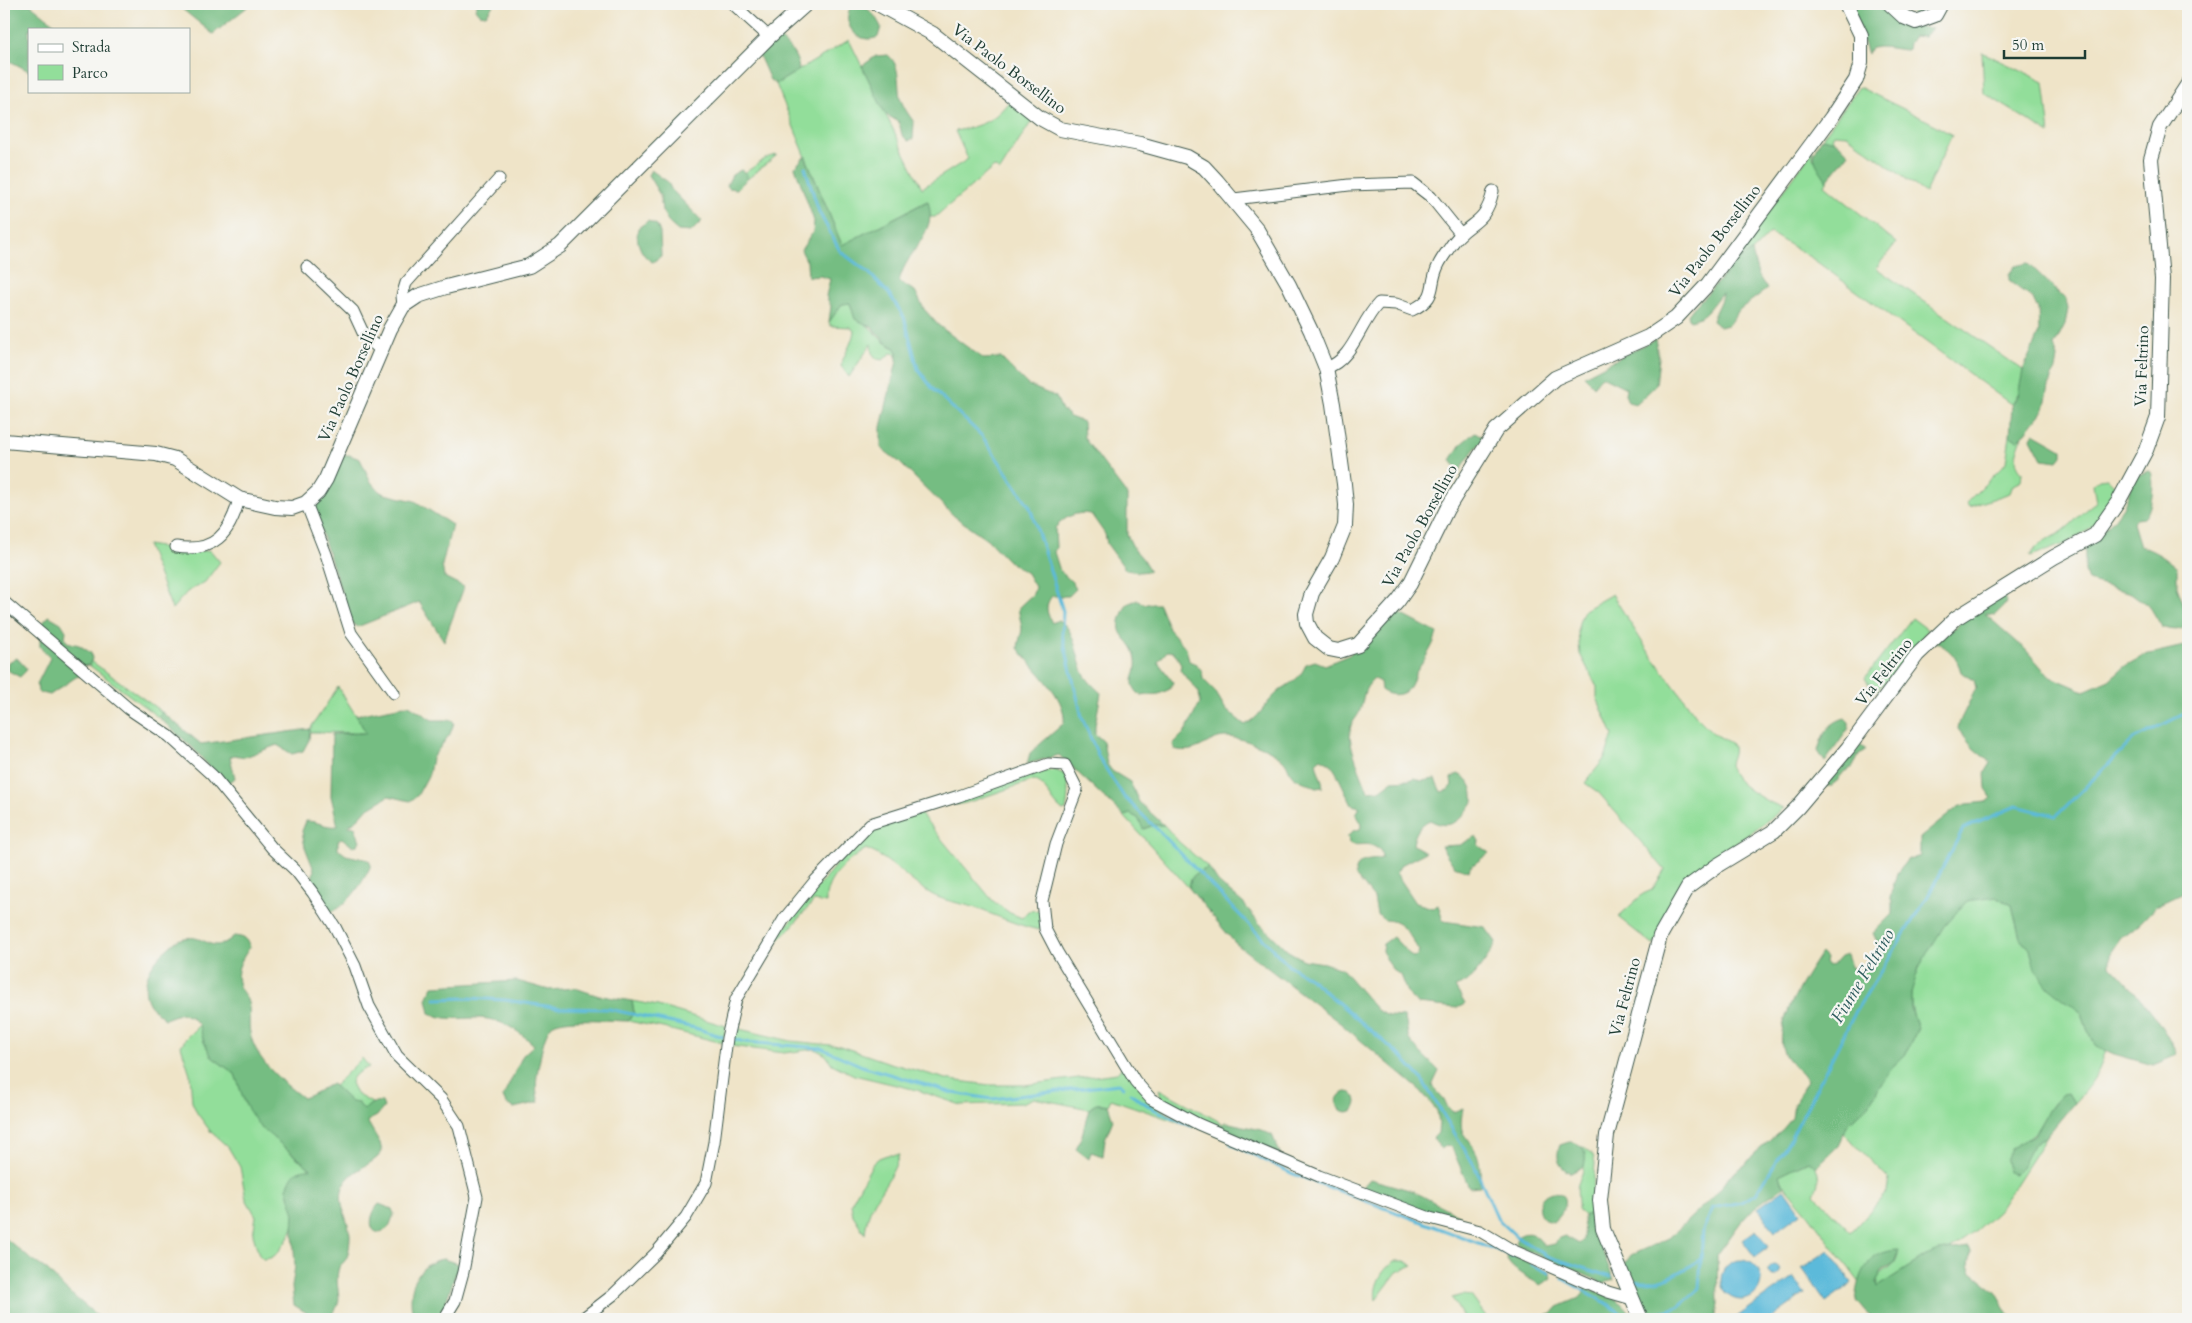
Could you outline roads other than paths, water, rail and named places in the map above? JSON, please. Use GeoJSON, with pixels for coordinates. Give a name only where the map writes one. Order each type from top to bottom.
{"type":"FeatureCollection","features":[{"type":"Feature","properties":{"kind":"street"},"geometry":{"type":"LineString","coordinates":[[733,4],[769,37]]}},
{"type":"Feature","properties":{"kind":"street","name":"Via Paolo Borsellino"},"geometry":{"type":"LineString","coordinates":[[306,503],[318,492],[326,479],[380,350],[404,306],[418,296],[446,287],[529,266],[560,246],[769,37],[806,4]]}},
{"type":"Feature","properties":{"kind":"street","name":"Via Paolo Borsellino"},"geometry":{"type":"LineString","coordinates":[[878,4],[933,34],[1040,118],[1060,129],[1140,144],[1187,157],[1204,167],[1234,199],[1256,228],[1289,285],[1326,368],[1344,484],[1345,526],[1332,558],[1312,593],[1306,614],[1307,623],[1321,644],[1329,649],[1339,651],[1358,645],[1398,601],[1410,584],[1447,509],[1496,430],[1554,378],[1648,337],[1662,328],[1676,318],[1708,284],[1831,118],[1856,80],[1861,63],[1861,35],[1846,4]]}},
{"type":"Feature","properties":{"kind":"street"},"geometry":{"type":"LineString","coordinates":[[1890,4],[1904,17],[1916,22],[1935,15],[1941,4]]}},
{"type":"Feature","properties":{"kind":"street","name":"Via Feltrino"},"geometry":{"type":"LineString","coordinates":[[1641,1319],[1603,1229],[1600,1200],[1607,1135],[1660,936],[1688,887],[1718,865],[1774,831],[1798,807],[1848,748],[1917,655],[1956,618],[2054,557],[2095,535],[2118,502],[2146,450],[2158,417],[2162,279],[2151,159],[2160,127],[2188,84]]}},
{"type":"Feature","properties":{"kind":"street"},"geometry":{"type":"LineString","coordinates":[[404,306],[402,296],[406,283],[499,179]]}},
{"type":"Feature","properties":{"kind":"street"},"geometry":{"type":"LineString","coordinates":[[1234,199],[1349,184],[1413,183],[1422,188],[1431,197],[1460,233]]}},
{"type":"Feature","properties":{"kind":"street"},"geometry":{"type":"LineString","coordinates":[[1326,368],[1342,361],[1364,322],[1379,303],[1396,304],[1412,310],[1424,303],[1432,292],[1437,267],[1460,233],[1481,220],[1488,210],[1493,191]]}},
{"type":"Feature","properties":{"kind":"street"},"geometry":{"type":"LineString","coordinates":[[307,267],[353,311],[365,337],[380,350]]}},
{"type":"Feature","properties":{"kind":"street"},"geometry":{"type":"LineString","coordinates":[[4,441],[156,454],[175,459],[239,499],[275,507],[292,508],[306,503],[326,554],[351,633],[394,693]]}},
{"type":"Feature","properties":{"kind":"street"},"geometry":{"type":"LineString","coordinates":[[176,547],[194,550],[209,544],[227,531],[235,514],[239,499]]}},
{"type":"Feature","properties":{"kind":"street"},"geometry":{"type":"LineString","coordinates":[[4,602],[129,710],[169,736],[212,774],[272,848],[296,871],[313,893],[335,927],[354,966],[369,1006],[397,1056],[441,1099],[459,1126],[477,1197],[463,1272],[455,1301],[444,1319]]}},
{"type":"Feature","properties":{"kind":"street"},"geometry":{"type":"LineString","coordinates":[[582,1319],[613,1295],[656,1253],[686,1217],[706,1183],[716,1133],[727,1038],[736,999],[784,919],[810,887],[870,824],[968,793],[1048,764],[1065,765],[1077,789],[1073,804],[1056,844],[1042,901],[1045,928],[1057,952],[1135,1081],[1151,1099],[1198,1124],[1319,1176],[1430,1218],[1480,1231],[1512,1250],[1608,1292],[1632,1298]]}},
{"type":"Feature","properties":{"kind":"water"},"geometry":{"type":"Polygon","coordinates":[[[1784,1189],[1801,1213],[1775,1232],[1758,1208],[1784,1189]]]}},
{"type":"Feature","properties":{"kind":"water"},"geometry":{"type":"Polygon","coordinates":[[[1756,1230],[1769,1247],[1755,1257],[1742,1240],[1756,1230]]]}},
{"type":"Feature","properties":{"kind":"water"},"geometry":{"type":"Polygon","coordinates":[[[1829,1250],[1852,1283],[1826,1302],[1802,1268],[1829,1250]]]}},
{"type":"Feature","properties":{"kind":"water"},"geometry":{"type":"Polygon","coordinates":[[[1745,1260],[1752,1263],[1758,1269],[1761,1280],[1760,1288],[1752,1297],[1745,1300],[1737,1300],[1730,1297],[1722,1288],[1721,1276],[1724,1269],[1733,1261],[1745,1260]]]}},
{"type":"Feature","properties":{"kind":"water"},"geometry":{"type":"Polygon","coordinates":[[[1772,1265],[1776,1265],[1780,1271],[1776,1277],[1772,1277],[1768,1273],[1768,1269],[1772,1265]]]}},
{"type":"Feature","properties":{"kind":"water"},"geometry":{"type":"Polygon","coordinates":[[[1793,1277],[1805,1294],[1770,1319],[1734,1319],[1793,1277]]]}},
{"type":"Feature","properties":{"kind":"waterway"},"geometry":{"type":"LineString","coordinates":[[805,167],[819,212],[840,251],[869,273],[890,295],[904,317],[918,369],[933,389],[982,436],[1030,507],[1063,611],[1062,634],[1082,717],[1099,758],[1124,797],[1287,964],[1308,977],[1402,1057],[1421,1078],[1474,1165],[1498,1219],[1517,1237],[1547,1256],[1611,1277]]}},
{"type":"Feature","properties":{"kind":"waterway","name":"Fiume Feltrino"},"geometry":{"type":"LineString","coordinates":[[1643,1317],[1678,1307],[1699,1289],[1703,1230],[1713,1208],[1741,1202],[1756,1194],[1791,1138],[1857,1009],[1928,896],[1963,829],[2016,806],[2056,816],[2134,739],[2188,712]]}},
{"type":"Feature","properties":{"kind":"waterway"},"geometry":{"type":"LineString","coordinates":[[435,999],[505,1000],[560,1008],[609,1009],[695,1028],[723,1037]]}},
{"type":"Feature","properties":{"kind":"waterway"},"geometry":{"type":"LineString","coordinates":[[734,1039],[745,1042],[821,1048],[862,1066],[953,1093],[992,1099],[1119,1084],[1123,1088]]}},
{"type":"Feature","properties":{"kind":"waterway"},"geometry":{"type":"LineString","coordinates":[[1130,1093],[1153,1109],[1191,1126]]}},
{"type":"Feature","properties":{"kind":"waterway"},"geometry":{"type":"LineString","coordinates":[[1231,1144],[1291,1173],[1513,1256]]}},
{"type":"Feature","properties":{"kind":"waterway"},"geometry":{"type":"LineString","coordinates":[[1632,1281],[1652,1282],[1661,1280],[1686,1269],[1702,1258]]}},
{"type":"Feature","properties":{"kind":"waterway"},"geometry":{"type":"LineString","coordinates":[[1532,1265],[1549,1273]]}},
{"type":"Feature","properties":{"kind":"waterway"},"geometry":{"type":"LineString","coordinates":[[1563,1279],[1608,1304],[1629,1319]]}}]}
